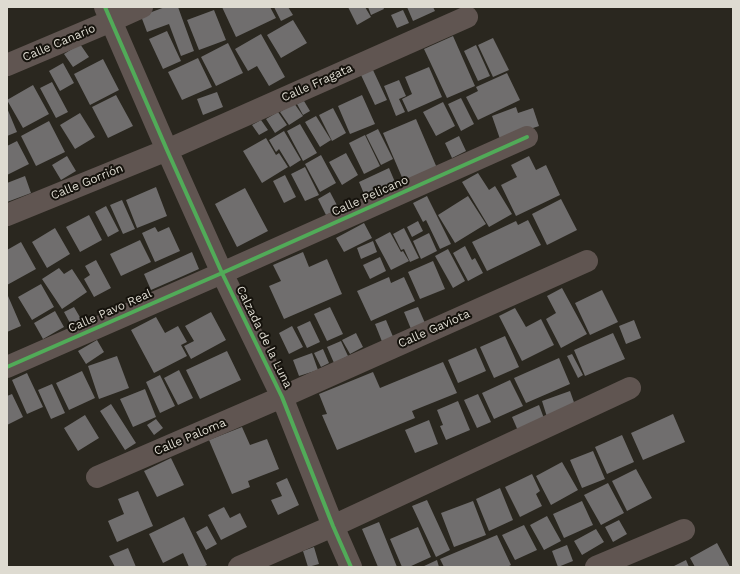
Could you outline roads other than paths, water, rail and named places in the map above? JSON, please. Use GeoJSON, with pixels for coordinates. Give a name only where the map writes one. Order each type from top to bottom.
{"type":"FeatureCollection","features":[{"type":"Feature","properties":{"kind":"street","name":"Calle Canario"},"geometry":{"type":"LineString","coordinates":[[7,65],[108,14],[142,7]]}},
{"type":"Feature","properties":{"kind":"street","name":"Calzada de la Luna"},"geometry":{"type":"LineString","coordinates":[[108,14],[166,150],[222,273],[282,397],[333,526],[351,567]]}},
{"type":"Feature","properties":{"kind":"street","name":"Calle Fragata"},"geometry":{"type":"LineString","coordinates":[[166,150],[467,17]]}},
{"type":"Feature","properties":{"kind":"street","name":"Calle Pelicano"},"geometry":{"type":"LineString","coordinates":[[222,273],[527,137]]}},
{"type":"Feature","properties":{"kind":"street","name":"Calle Gorrión"},"geometry":{"type":"LineString","coordinates":[[7,215],[166,150]]}},
{"type":"Feature","properties":{"kind":"street","name":"Calle Gaviota"},"geometry":{"type":"LineString","coordinates":[[282,397],[587,261]]}},
{"type":"Feature","properties":{"kind":"street","name":"Calle Pavo Real"},"geometry":{"type":"LineString","coordinates":[[7,367],[222,273]]}},
{"type":"Feature","properties":{"kind":"street"},"geometry":{"type":"LineString","coordinates":[[239,567],[333,526],[630,388]]}},
{"type":"Feature","properties":{"kind":"street","name":"Calle Paloma"},"geometry":{"type":"LineString","coordinates":[[97,477],[282,397]]}},
{"type":"Feature","properties":{"kind":"street"},"geometry":{"type":"LineString","coordinates":[[596,567],[684,530]]}}]}
